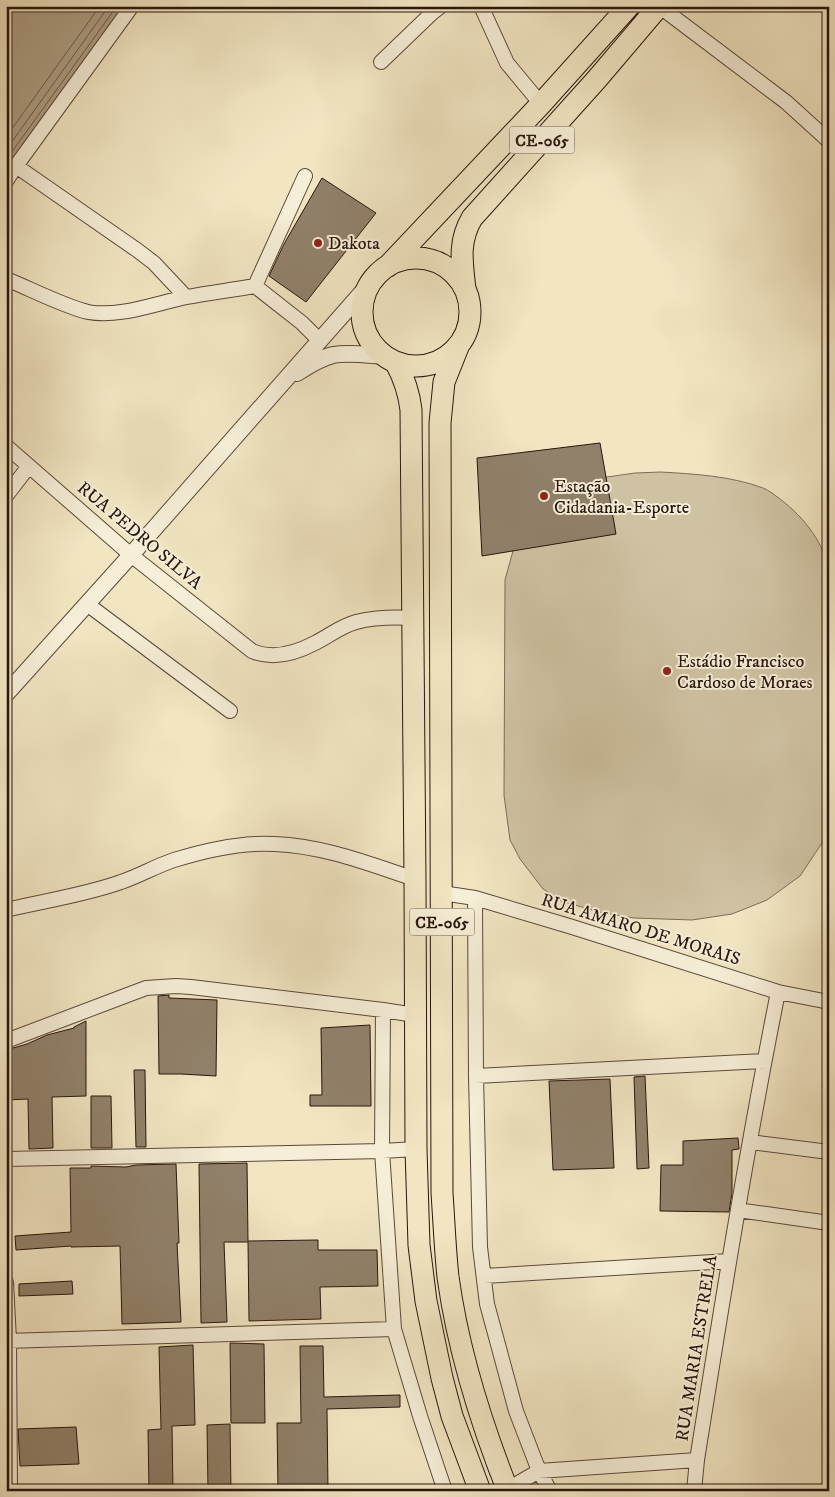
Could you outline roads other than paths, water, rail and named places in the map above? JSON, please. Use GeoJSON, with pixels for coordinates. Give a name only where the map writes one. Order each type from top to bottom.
{"type":"FeatureCollection","features":[{"type":"Feature","properties":{"kind":"main road","name":"CE-065"},"geometry":{"type":"LineString","coordinates":[[480,1491],[452,1416],[442,1378],[431,1330],[419,1245],[416,1149],[411,410],[405,380],[390,359],[372,344],[366,331],[362,315],[363,301],[366,288],[376,276],[388,266],[541,104],[629,6]]}},
{"type":"Feature","properties":{"kind":"main road","name":"CE-065"},"geometry":{"type":"LineString","coordinates":[[508,1490],[487,1436],[463,1351],[448,1278],[442,1193],[440,423],[444,382],[458,347],[466,334],[470,319],[470,304],[465,289],[462,262],[465,230],[472,218],[597,79],[659,6]]}},
{"type":"Feature","properties":{"kind":"main road","name":"CE-065"},"geometry":{"type":"LineString","coordinates":[[388,266],[403,260],[418,258],[426,260],[446,267],[457,277],[465,289]]}},
{"type":"Feature","properties":{"kind":"main road","name":"CE-065"},"geometry":{"type":"LineString","coordinates":[[390,359],[420,367],[436,363],[458,347]]}},
{"type":"Feature","properties":{"kind":"street"},"geometry":{"type":"LineString","coordinates":[[6,181],[132,6]]}},
{"type":"Feature","properties":{"kind":"street"},"geometry":{"type":"LineString","coordinates":[[381,62],[441,6]]}},
{"type":"Feature","properties":{"kind":"street"},"geometry":{"type":"LineString","coordinates":[[482,6],[507,62],[541,104]]}},
{"type":"Feature","properties":{"kind":"street"},"geometry":{"type":"LineString","coordinates":[[659,6],[786,102],[829,140]]}},
{"type":"Feature","properties":{"kind":"street"},"geometry":{"type":"LineString","coordinates":[[16,166],[154,263],[186,297]]}},
{"type":"Feature","properties":{"kind":"street"},"geometry":{"type":"LineString","coordinates":[[255,286],[305,176]]}},
{"type":"Feature","properties":{"kind":"street"},"geometry":{"type":"LineString","coordinates":[[6,279],[68,305],[88,312],[103,313],[120,312],[186,297],[255,286],[320,341]]}},
{"type":"Feature","properties":{"kind":"street"},"geometry":{"type":"LineString","coordinates":[[6,694],[366,288]]}},
{"type":"Feature","properties":{"kind":"street"},"geometry":{"type":"LineString","coordinates":[[284,380],[305,367],[332,356],[365,354],[390,359]]}},
{"type":"Feature","properties":{"kind":"street","name":"RUA PEDRO SILVA"},"geometry":{"type":"LineString","coordinates":[[6,446],[131,555],[252,651],[270,656],[288,653],[315,644],[332,633],[354,623],[383,617],[413,618]]}},
{"type":"Feature","properties":{"kind":"street"},"geometry":{"type":"LineString","coordinates":[[6,496],[29,466]]}},
{"type":"Feature","properties":{"kind":"street"},"geometry":{"type":"LineString","coordinates":[[86,604],[230,711]]}},
{"type":"Feature","properties":{"kind":"street"},"geometry":{"type":"LineString","coordinates":[[6,910],[121,882],[174,860],[243,846],[274,844],[308,847],[339,854],[415,879]]}},
{"type":"Feature","properties":{"kind":"street","name":"RUA AMARO DE MORAIS"},"geometry":{"type":"LineString","coordinates":[[442,893],[475,898],[778,992],[829,1002]]}},
{"type":"Feature","properties":{"kind":"street"},"geometry":{"type":"LineString","coordinates":[[475,898],[476,1076],[480,1247],[488,1304],[516,1411],[539,1471],[550,1491]]}},
{"type":"Feature","properties":{"kind":"street"},"geometry":{"type":"LineString","coordinates":[[6,1041],[146,988],[159,987],[191,987],[383,1010],[415,1016]]}},
{"type":"Feature","properties":{"kind":"street","name":"RUA MARIA ESTRELA"},"geometry":{"type":"LineString","coordinates":[[694,1491],[697,1460],[729,1261],[778,992]]}},
{"type":"Feature","properties":{"kind":"street"},"geometry":{"type":"LineString","coordinates":[[383,1010],[382,1152],[394,1329],[445,1491]]}},
{"type":"Feature","properties":{"kind":"street"},"geometry":{"type":"LineString","coordinates":[[476,1076],[764,1061]]}},
{"type":"Feature","properties":{"kind":"street"},"geometry":{"type":"LineString","coordinates":[[750,1142],[829,1152]]}},
{"type":"Feature","properties":{"kind":"street"},"geometry":{"type":"LineString","coordinates":[[6,1159],[382,1152],[416,1149]]}},
{"type":"Feature","properties":{"kind":"street"},"geometry":{"type":"LineString","coordinates":[[738,1210],[829,1223]]}},
{"type":"Feature","properties":{"kind":"street"},"geometry":{"type":"LineString","coordinates":[[484,1276],[729,1261]]}},
{"type":"Feature","properties":{"kind":"street"},"geometry":{"type":"LineString","coordinates":[[6,1282],[10,1491]]}},
{"type":"Feature","properties":{"kind":"street"},"geometry":{"type":"LineString","coordinates":[[8,1340],[394,1329]]}},
{"type":"Feature","properties":{"kind":"street"},"geometry":{"type":"LineString","coordinates":[[508,1490],[539,1471],[697,1460]]}},
{"type":"Feature","properties":{"kind":"water"},"geometry":{"type":"Polygon","coordinates":[[[6,6],[123,6],[6,169],[6,6]]]}},
{"type":"Feature","properties":{"kind":"place","name":"Dakota"},"geometry":{"type":"Point","coordinates":[318,243]}},
{"type":"Feature","properties":{"kind":"place","name":"Estação Cidadania-Esporte"},"geometry":{"type":"Point","coordinates":[544,496]}},
{"type":"Feature","properties":{"kind":"place","name":"Estádio Francisco Cardoso de Moraes"},"geometry":{"type":"Point","coordinates":[667,671]}}]}
